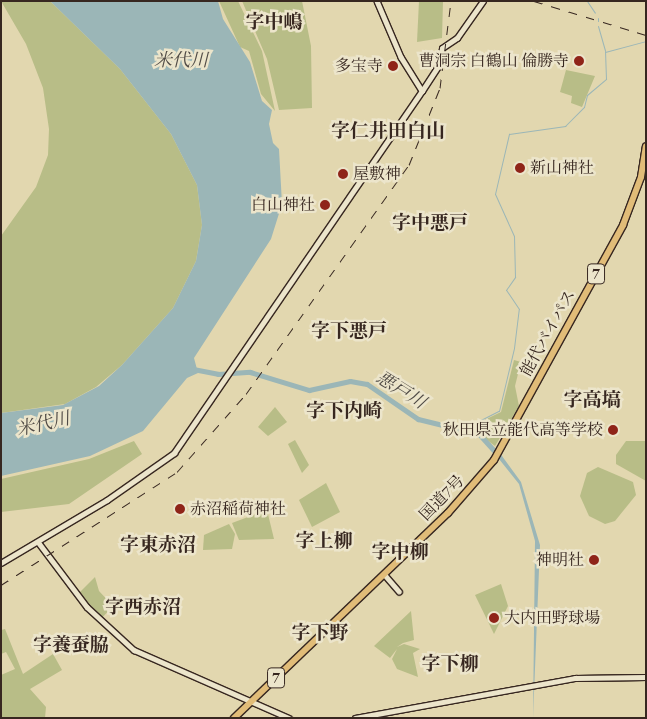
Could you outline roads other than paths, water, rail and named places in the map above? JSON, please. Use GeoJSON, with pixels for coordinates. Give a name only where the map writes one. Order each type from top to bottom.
{"type":"FeatureCollection","features":[{"type":"Feature","properties":{"kind":"highway","name":"能代バイパス"},"geometry":{"type":"LineString","coordinates":[[530,395],[623,225],[641,177],[646,146]]}},
{"type":"Feature","properties":{"kind":"highway","name":"国道7号"},"geometry":{"type":"LineString","coordinates":[[234,718],[455,506],[497,454],[530,395]]}},
{"type":"Feature","properties":{"kind":"street"},"geometry":{"type":"LineString","coordinates":[[377,1],[401,57],[422,91]]}},
{"type":"Feature","properties":{"kind":"street"},"geometry":{"type":"LineString","coordinates":[[1,563],[39,543],[172,454],[222,385],[422,91],[438,66],[442,48],[457,38],[483,1]]}},
{"type":"Feature","properties":{"kind":"street"},"geometry":{"type":"LineString","coordinates":[[39,543],[87,607],[134,650],[289,718]]}},
{"type":"Feature","properties":{"kind":"street"},"geometry":{"type":"LineString","coordinates":[[384,574],[399,591]]}},
{"type":"Feature","properties":{"kind":"street"},"geometry":{"type":"LineString","coordinates":[[355,718],[440,700],[528,689],[575,678],[646,677]]}},
{"type":"Feature","properties":{"kind":"water","name":"米代川"},"geometry":{"type":"Polygon","coordinates":[[[50,1],[218,1],[223,19],[250,62],[262,101],[272,110],[269,124],[273,143],[279,149],[282,204],[271,239],[194,358],[198,373],[187,378],[143,431],[90,456],[1,476],[1,413],[63,405],[99,386],[122,365],[173,308],[196,261],[202,225],[197,185],[171,134],[120,69],[50,1]]]}},
{"type":"Feature","properties":{"kind":"water"},"geometry":{"type":"Polygon","coordinates":[[[502,456],[521,482],[540,545],[533,718],[535,541],[519,484],[499,459],[502,456]]]}},
{"type":"Feature","properties":{"kind":"waterway"},"geometry":{"type":"LineString","coordinates":[[587,1],[595,13]]}},
{"type":"Feature","properties":{"kind":"waterway"},"geometry":{"type":"LineString","coordinates":[[598,26],[605,51]]}},
{"type":"Feature","properties":{"kind":"waterway"},"geometry":{"type":"LineString","coordinates":[[465,428],[499,411],[514,348],[519,309],[506,290],[515,277],[514,236],[495,194],[509,134],[565,126],[584,107],[587,95],[606,79],[605,52],[646,41]]}},
{"type":"Feature","properties":{"kind":"waterway","name":"悪戸川"},"geometry":{"type":"LineString","coordinates":[[193,369],[218,374],[250,372],[309,390],[350,381],[367,384],[418,419],[479,434],[499,456]]}},
{"type":"Feature","properties":{"kind":"railway"},"geometry":{"type":"LineString","coordinates":[[1,585],[177,472],[246,394],[409,165],[440,88],[451,1]]}},
{"type":"Feature","properties":{"kind":"railway"},"geometry":{"type":"LineString","coordinates":[[534,1],[646,35]]}},
{"type":"Feature","properties":{"kind":"place","name":"曹洞宗 白鶴山 倫勝寺"},"geometry":{"type":"Point","coordinates":[579,61]}},
{"type":"Feature","properties":{"kind":"place","name":"多宝寺"},"geometry":{"type":"Point","coordinates":[393,66]}},
{"type":"Feature","properties":{"kind":"place","name":"新山神社"},"geometry":{"type":"Point","coordinates":[520,168]}},
{"type":"Feature","properties":{"kind":"place","name":"屋敷神"},"geometry":{"type":"Point","coordinates":[343,174]}},
{"type":"Feature","properties":{"kind":"place","name":"白山神社"},"geometry":{"type":"Point","coordinates":[325,205]}},
{"type":"Feature","properties":{"kind":"place","name":"秋田県立能代高等学校"},"geometry":{"type":"Point","coordinates":[613,430]}},
{"type":"Feature","properties":{"kind":"place","name":"赤沼稲荷神社"},"geometry":{"type":"Point","coordinates":[180,509]}},
{"type":"Feature","properties":{"kind":"place","name":"神明社"},"geometry":{"type":"Point","coordinates":[594,560]}},
{"type":"Feature","properties":{"kind":"place","name":"大内田野球場"},"geometry":{"type":"Point","coordinates":[494,618]}},
{"type":"Feature","properties":{"kind":"district","name":"字中嶋"},"geometry":{"type":"Point","coordinates":[274,22]}},
{"type":"Feature","properties":{"kind":"district","name":"字仁井田白山"},"geometry":{"type":"Point","coordinates":[388,131]}},
{"type":"Feature","properties":{"kind":"district","name":"字中悪戸"},"geometry":{"type":"Point","coordinates":[430,223]}},
{"type":"Feature","properties":{"kind":"district","name":"字下悪戸"},"geometry":{"type":"Point","coordinates":[349,331]}},
{"type":"Feature","properties":{"kind":"district","name":"字高塙"},"geometry":{"type":"Point","coordinates":[592,400]}},
{"type":"Feature","properties":{"kind":"district","name":"字下内崎"},"geometry":{"type":"Point","coordinates":[344,411]}},
{"type":"Feature","properties":{"kind":"district","name":"字上柳"},"geometry":{"type":"Point","coordinates":[324,541]}},
{"type":"Feature","properties":{"kind":"district","name":"字東赤沼"},"geometry":{"type":"Point","coordinates":[158,545]}},
{"type":"Feature","properties":{"kind":"district","name":"字中柳"},"geometry":{"type":"Point","coordinates":[400,552]}},
{"type":"Feature","properties":{"kind":"district","name":"字西赤沼"},"geometry":{"type":"Point","coordinates":[143,607]}},
{"type":"Feature","properties":{"kind":"district","name":"字下野"},"geometry":{"type":"Point","coordinates":[320,633]}},
{"type":"Feature","properties":{"kind":"district","name":"字養蚕脇"},"geometry":{"type":"Point","coordinates":[71,645]}},
{"type":"Feature","properties":{"kind":"district","name":"字下柳"},"geometry":{"type":"Point","coordinates":[450,664]}}]}
